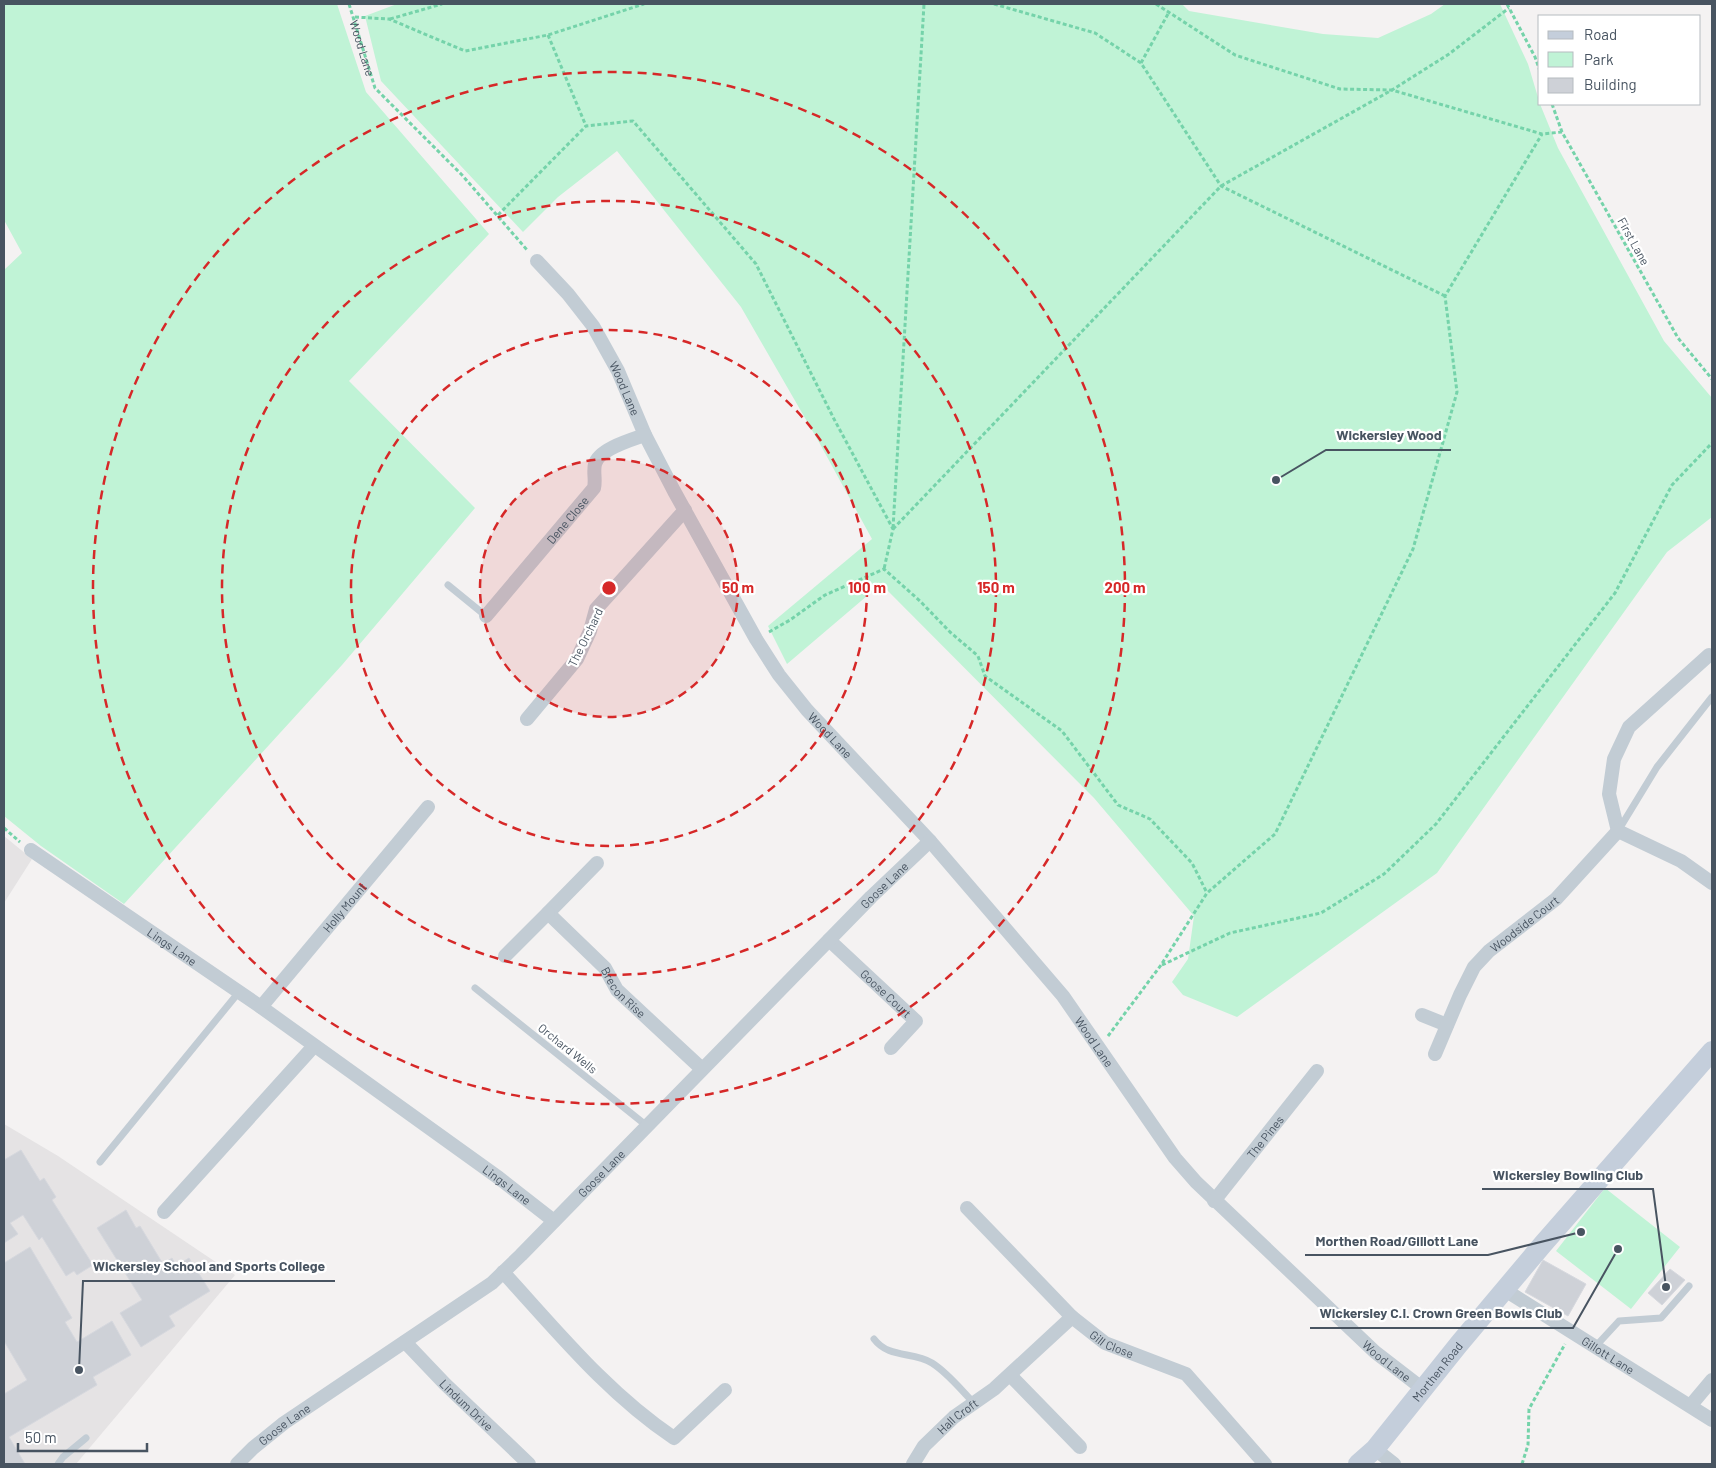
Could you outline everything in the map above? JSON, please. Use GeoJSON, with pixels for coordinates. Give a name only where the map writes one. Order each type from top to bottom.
{"type":"FeatureCollection","features":[{"type":"Feature","properties":{"kind":"main road","name":"Morthen Road"},"geometry":{"type":"LineString","coordinates":[[1358,1464],[1375,1449],[1542,1244],[1712,1051]]}},
{"type":"Feature","properties":{"kind":"street","name":"Wood Lane"},"geometry":{"type":"LineString","coordinates":[[537,260],[568,294],[593,326],[618,371],[645,435],[756,639],[779,676],[807,710],[930,841],[1063,996],[1175,1158],[1214,1201],[1375,1352],[1423,1389]]}},
{"type":"Feature","properties":{"kind":"street","name":"Dene Close"},"geometry":{"type":"LineString","coordinates":[[486,616],[594,488],[596,478],[594,467],[597,458],[603,452],[645,435]]}},
{"type":"Feature","properties":{"kind":"street","name":"The Orchard"},"geometry":{"type":"LineString","coordinates":[[527,720],[577,659],[590,631],[596,609],[685,510]]}},
{"type":"Feature","properties":{"kind":"street"},"geometry":{"type":"LineString","coordinates":[[1711,653],[1629,728],[1614,760],[1609,794],[1618,831],[1681,861],[1712,883]]}},
{"type":"Feature","properties":{"kind":"street","name":"Holly Mount"},"geometry":{"type":"LineString","coordinates":[[261,1007],[428,807]]}},
{"type":"Feature","properties":{"kind":"street","name":"Woodside Court"},"geometry":{"type":"LineString","coordinates":[[1435,1054],[1460,994],[1474,967],[1489,951],[1556,899],[1618,831]]}},
{"type":"Feature","properties":{"kind":"street","name":"Goose Lane"},"geometry":{"type":"LineString","coordinates":[[238,1464],[253,1448],[284,1423],[492,1283],[871,897],[930,841]]}},
{"type":"Feature","properties":{"kind":"street","name":"Lings Lane"},"geometry":{"type":"LineString","coordinates":[[31,850],[261,1007],[499,1178],[554,1221]]}},
{"type":"Feature","properties":{"kind":"street"},"geometry":{"type":"LineString","coordinates":[[505,956],[597,863]]}},
{"type":"Feature","properties":{"kind":"street","name":"Brecon Rise"},"geometry":{"type":"LineString","coordinates":[[548,913],[605,968],[617,990],[702,1069]]}},
{"type":"Feature","properties":{"kind":"street","name":"Goose Court"},"geometry":{"type":"LineString","coordinates":[[829,940],[916,1022],[892,1048]]}},
{"type":"Feature","properties":{"kind":"street"},"geometry":{"type":"LineString","coordinates":[[1422,1015],[1447,1025]]}},
{"type":"Feature","properties":{"kind":"street"},"geometry":{"type":"LineString","coordinates":[[164,1212],[314,1046]]}},
{"type":"Feature","properties":{"kind":"street","name":"The Pines"},"geometry":{"type":"LineString","coordinates":[[1214,1201],[1316,1071]]}},
{"type":"Feature","properties":{"kind":"street","name":"Gill Close"},"geometry":{"type":"LineString","coordinates":[[967,1208],[1072,1316],[1105,1343],[1186,1374],[1265,1464]]}},
{"type":"Feature","properties":{"kind":"street"},"geometry":{"type":"LineString","coordinates":[[503,1272],[606,1384],[647,1420],[674,1438],[725,1390]]}},
{"type":"Feature","properties":{"kind":"street","name":"Gillott Lane"},"geometry":{"type":"LineString","coordinates":[[1505,1290],[1571,1333],[1691,1405],[1712,1420]]}},
{"type":"Feature","properties":{"kind":"street","name":"Hall Croft"},"geometry":{"type":"LineString","coordinates":[[912,1464],[924,1446],[954,1417],[994,1389],[1072,1316]]}},
{"type":"Feature","properties":{"kind":"street","name":"Lindum Drive"},"geometry":{"type":"LineString","coordinates":[[406,1342],[445,1384],[529,1464]]}},
{"type":"Feature","properties":{"kind":"street"},"geometry":{"type":"LineString","coordinates":[[1010,1375],[1080,1447]]}},
{"type":"Feature","properties":{"kind":"street"},"geometry":{"type":"LineString","coordinates":[[1691,1405],[1712,1380]]}},
{"type":"Feature","properties":{"kind":"street"},"geometry":{"type":"LineString","coordinates":[[1375,1449],[1394,1464]]}},
{"type":"Feature","properties":{"kind":"lane"},"geometry":{"type":"LineString","coordinates":[[448,585],[486,616]]}},
{"type":"Feature","properties":{"kind":"lane"},"geometry":{"type":"LineString","coordinates":[[1618,831],[1657,767],[1712,697]]}},
{"type":"Feature","properties":{"kind":"lane","name":"Orchard Wells"},"geometry":{"type":"LineString","coordinates":[[475,988],[647,1126]]}},
{"type":"Feature","properties":{"kind":"lane"},"geometry":{"type":"LineString","coordinates":[[100,1162],[239,992]]}},
{"type":"Feature","properties":{"kind":"lane"},"geometry":{"type":"LineString","coordinates":[[1595,1347],[1619,1321],[1661,1318],[1690,1286]]}},
{"type":"Feature","properties":{"kind":"lane"},"geometry":{"type":"LineString","coordinates":[[874,1339],[879,1346],[898,1354],[920,1357],[933,1363],[974,1404]]}},
{"type":"Feature","properties":{"kind":"lane"},"geometry":{"type":"LineString","coordinates":[[58,1464],[63,1457],[86,1438]]}},
{"type":"Feature","properties":{"kind":"path","name":"Wood Lane"},"geometry":{"type":"LineString","coordinates":[[349,4],[375,88],[462,175],[537,260]]}},
{"type":"Feature","properties":{"kind":"path"},"geometry":{"type":"LineString","coordinates":[[354,17],[389,19],[442,4]]}},
{"type":"Feature","properties":{"kind":"path"},"geometry":{"type":"LineString","coordinates":[[389,19],[465,51],[548,35],[644,4]]}},
{"type":"Feature","properties":{"kind":"path"},"geometry":{"type":"LineString","coordinates":[[884,570],[893,529],[924,4]]}},
{"type":"Feature","properties":{"kind":"path"},"geometry":{"type":"LineString","coordinates":[[994,4],[1095,33],[1141,63],[1221,186],[1445,296]]}},
{"type":"Feature","properties":{"kind":"path"},"geometry":{"type":"LineString","coordinates":[[1156,4],[1235,55],[1340,89],[1392,90],[1542,134],[1562,132]]}},
{"type":"Feature","properties":{"kind":"path"},"geometry":{"type":"LineString","coordinates":[[893,529],[1221,186],[1392,90],[1449,54],[1508,6],[1538,66]]}},
{"type":"Feature","properties":{"kind":"path"},"geometry":{"type":"LineString","coordinates":[[1141,63],[1169,12]]}},
{"type":"Feature","properties":{"kind":"path"},"geometry":{"type":"LineString","coordinates":[[548,35],[586,126]]}},
{"type":"Feature","properties":{"kind":"path","name":"First Lane"},"geometry":{"type":"LineString","coordinates":[[1552,105],[1562,132],[1678,338],[1712,379]]}},
{"type":"Feature","properties":{"kind":"path"},"geometry":{"type":"LineString","coordinates":[[498,216],[586,126],[633,122],[756,264],[834,419],[893,529]]}},
{"type":"Feature","properties":{"kind":"path"},"geometry":{"type":"LineString","coordinates":[[1100,1047],[1162,965],[1206,893],[1275,834],[1413,549],[1457,392],[1445,296],[1542,134]]}},
{"type":"Feature","properties":{"kind":"path"},"geometry":{"type":"LineString","coordinates":[[1162,965],[1230,933],[1321,913],[1384,874],[1436,824],[1615,593],[1672,485],[1712,443]]}},
{"type":"Feature","properties":{"kind":"path"},"geometry":{"type":"LineString","coordinates":[[884,570],[978,656],[985,676],[1062,731],[1118,805],[1150,819],[1192,863],[1206,893]]}},
{"type":"Feature","properties":{"kind":"path"},"geometry":{"type":"LineString","coordinates":[[756,639],[790,620],[825,595],[884,570]]}},
{"type":"Feature","properties":{"kind":"path"},"geometry":{"type":"LineString","coordinates":[[4,828],[31,850]]}},
{"type":"Feature","properties":{"kind":"path"},"geometry":{"type":"LineString","coordinates":[[1522,1464],[1528,1445],[1529,1409],[1571,1333]]}},
{"type":"Feature","properties":{"kind":"shaded area"},"geometry":{"type":"Polygon","coordinates":[[[4,836],[32,859],[4,903],[4,836]]]}},
{"type":"Feature","properties":{"kind":"shaded area"},"geometry":{"type":"Polygon","coordinates":[[[4,1124],[58,1156],[235,1275],[76,1464],[4,1464],[4,1124]]]}},
{"type":"Feature","properties":{"kind":"green space"},"geometry":{"type":"Polygon","coordinates":[[[4,4],[337,4],[366,92],[489,234],[349,381],[475,508],[342,665],[124,904],[41,846],[4,816],[4,270],[22,253],[4,220],[4,4]]]}},
{"type":"Feature","properties":{"kind":"green space"},"geometry":{"type":"Polygon","coordinates":[[[397,4],[1182,4],[1189,11],[1323,34],[1378,38],[1431,14],[1445,4],[1500,4],[1528,64],[1538,97],[1538,105],[1540,105],[1558,148],[1664,341],[1712,398],[1712,517],[1667,552],[1437,873],[1237,1017],[1183,995],[1172,982],[1188,959],[1194,916],[1094,798],[881,584],[787,664],[768,626],[872,539],[741,307],[617,151],[558,197],[523,232],[381,81],[365,16],[397,4]]]}},
{"type":"Feature","properties":{"kind":"green space"},"geometry":{"type":"Polygon","coordinates":[[[1605,1188],[1680,1247],[1631,1309],[1556,1251],[1605,1188]]]}},
{"type":"Feature","properties":{"kind":"building"},"geometry":{"type":"Polygon","coordinates":[[[21,1150],[40,1181],[44,1178],[56,1197],[52,1200],[93,1265],[77,1275],[74,1271],[66,1276],[42,1237],[39,1240],[23,1215],[10,1223],[18,1234],[4,1243],[4,1160],[21,1150]]]}},
{"type":"Feature","properties":{"kind":"building"},"geometry":{"type":"Polygon","coordinates":[[[126,1210],[136,1228],[140,1226],[163,1264],[172,1258],[176,1266],[189,1258],[210,1291],[169,1316],[175,1326],[141,1347],[120,1313],[142,1300],[97,1228],[126,1210]]]}},
{"type":"Feature","properties":{"kind":"building"},"geometry":{"type":"Polygon","coordinates":[[[30,1247],[72,1318],[65,1322],[77,1342],[112,1321],[131,1355],[93,1377],[97,1385],[9,1437],[25,1464],[4,1464],[4,1394],[27,1380],[4,1341],[4,1263],[30,1247]]]}},
{"type":"Feature","properties":{"kind":"building"},"geometry":{"type":"Polygon","coordinates":[[[1543,1260],[1586,1284],[1568,1316],[1525,1292],[1543,1260]]]}},
{"type":"Feature","properties":{"kind":"building"},"geometry":{"type":"Polygon","coordinates":[[[1670,1269],[1685,1280],[1662,1305],[1648,1293],[1670,1269]]]}},
{"type":"Feature","properties":{"kind":"place","name":"Wickersley Wood"},"geometry":{"type":"Point","coordinates":[1276,480]}},
{"type":"Feature","properties":{"kind":"place","name":"Morthen Road/Gillott Lane"},"geometry":{"type":"Point","coordinates":[1581,1232]}},
{"type":"Feature","properties":{"kind":"place","name":"Wickersley C.I. Crown Green Bowls Club"},"geometry":{"type":"Point","coordinates":[1618,1249]}},
{"type":"Feature","properties":{"kind":"place","name":"Wickersley Bowling Club"},"geometry":{"type":"Point","coordinates":[1666,1287]}},
{"type":"Feature","properties":{"kind":"place","name":"Wickersley School and Sports College"},"geometry":{"type":"Point","coordinates":[79,1370]}}]}
